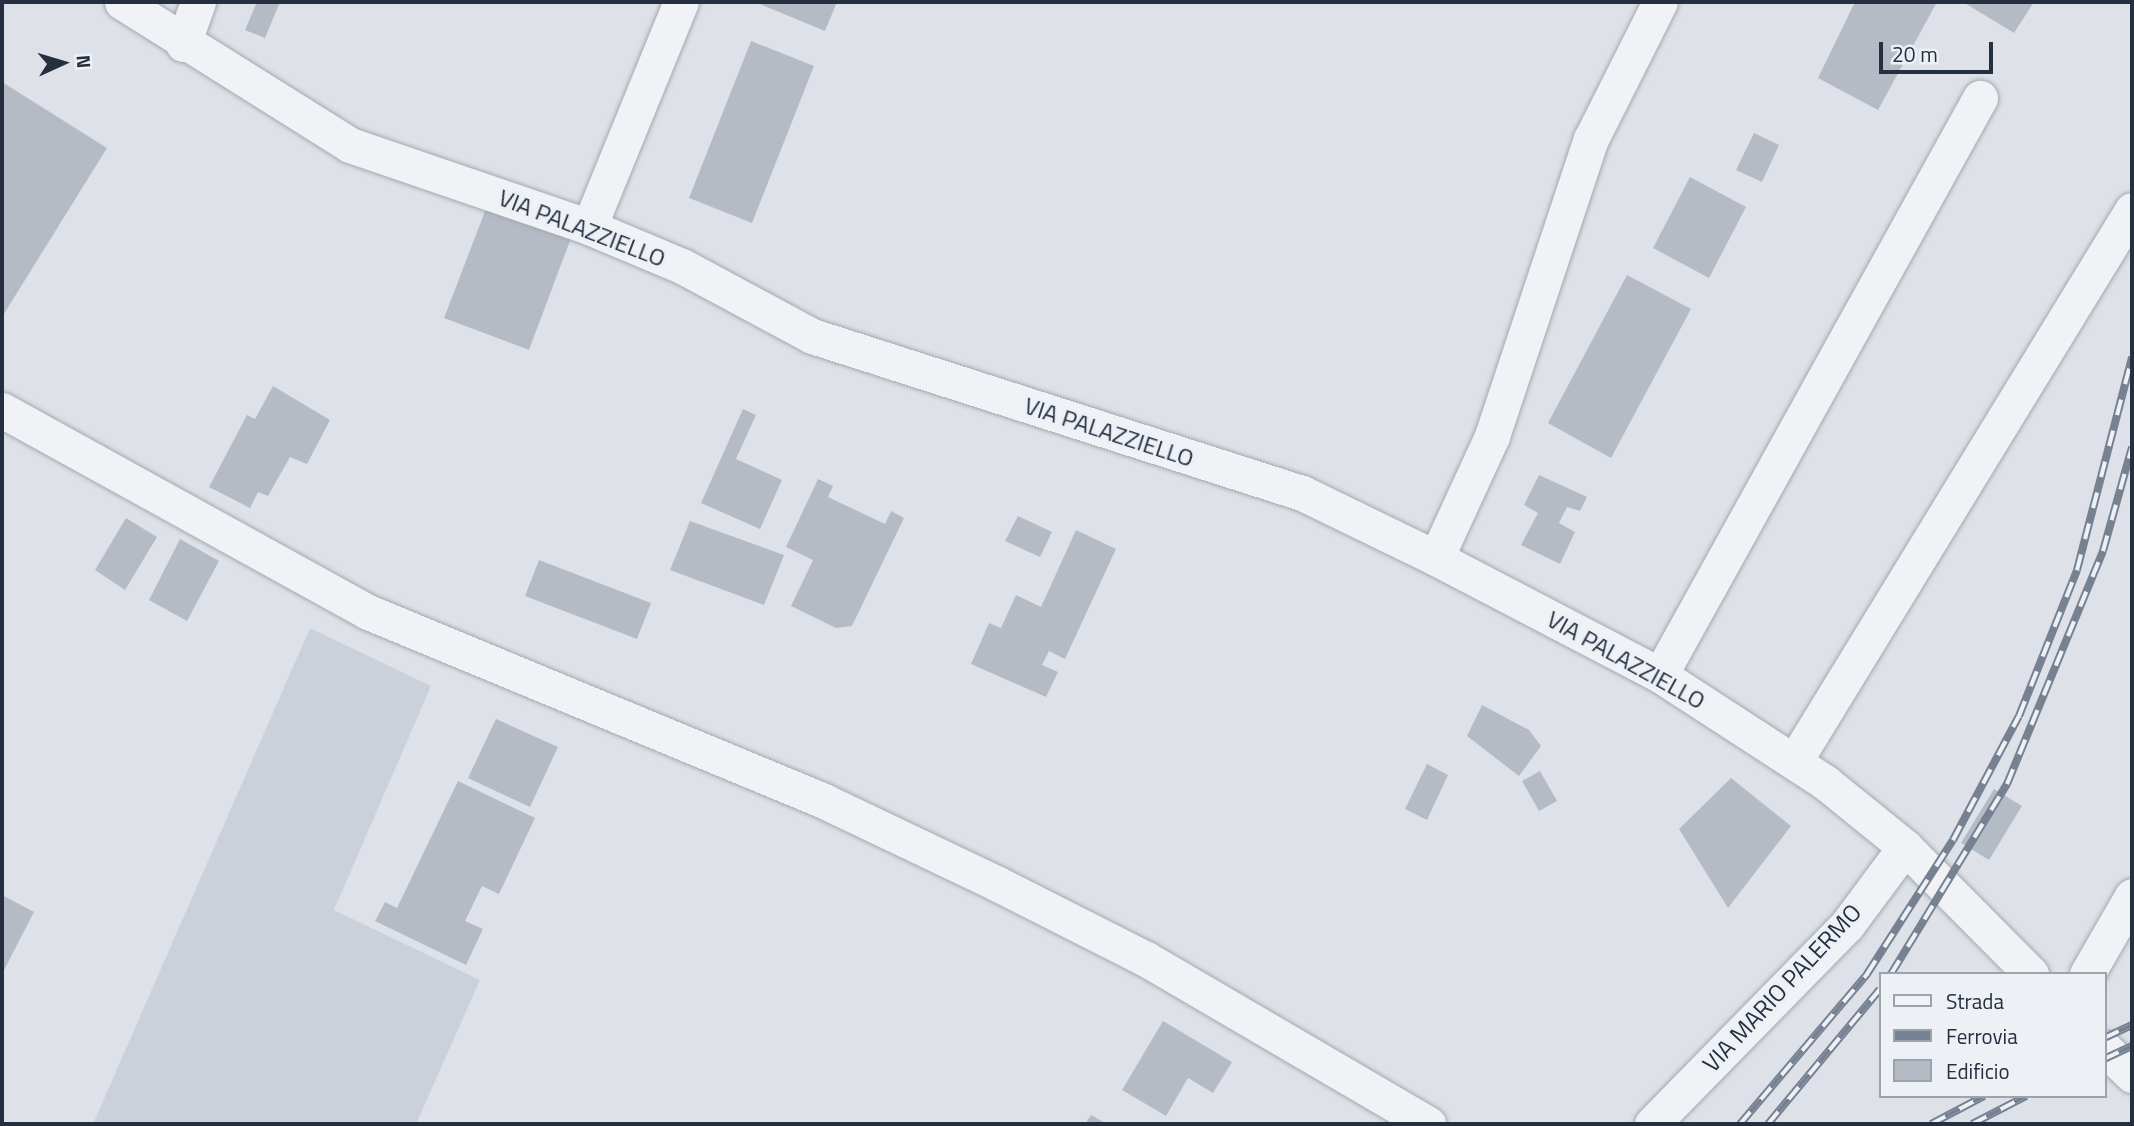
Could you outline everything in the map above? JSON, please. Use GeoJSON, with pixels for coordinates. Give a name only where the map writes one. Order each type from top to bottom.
{"type":"FeatureCollection","features":[{"type":"Feature","properties":{"kind":"street","name":"VIA PALAZZIELLO"},"geometry":{"type":"LineString","coordinates":[[122,2],[183,44],[350,145],[589,227],[682,266],[812,336],[1302,493],[1436,558],[1660,675],[1794,762],[1905,847],[2029,972]]}},
{"type":"Feature","properties":{"kind":"street"},"geometry":{"type":"LineString","coordinates":[[183,44],[198,2]]}},
{"type":"Feature","properties":{"kind":"street"},"geometry":{"type":"LineString","coordinates":[[589,227],[681,2]]}},
{"type":"Feature","properties":{"kind":"street"},"geometry":{"type":"LineString","coordinates":[[1436,558],[1492,436],[1591,139],[1660,2]]}},
{"type":"Feature","properties":{"kind":"street"},"geometry":{"type":"LineString","coordinates":[[1660,675],[1980,99]]}},
{"type":"Feature","properties":{"kind":"street"},"geometry":{"type":"LineString","coordinates":[[1794,762],[2132,209]]}},
{"type":"Feature","properties":{"kind":"street"},"geometry":{"type":"LineString","coordinates":[[2,410],[368,612],[824,801],[1146,958],[1428,1124]]}},
{"type":"Feature","properties":{"kind":"street","name":"VIA MARIO PALERMO"},"geometry":{"type":"LineString","coordinates":[[1652,1124],[1847,925],[1905,847]]}},
{"type":"Feature","properties":{"kind":"street"},"geometry":{"type":"LineString","coordinates":[[2088,972],[2132,896]]}},
{"type":"Feature","properties":{"kind":"street"},"geometry":{"type":"LineString","coordinates":[[2106,1050],[2132,1075]]}},
{"type":"Feature","properties":{"kind":"shaded area"},"geometry":{"type":"Polygon","coordinates":[[[310,628],[431,686],[334,910],[480,980],[416,1124],[93,1124],[310,628]]]}},
{"type":"Feature","properties":{"kind":"building"},"geometry":{"type":"Polygon","coordinates":[[[257,2],[280,2],[265,38],[245,30],[257,2]]]}},
{"type":"Feature","properties":{"kind":"building"},"geometry":{"type":"Polygon","coordinates":[[[755,2],[837,2],[825,31],[755,2]]]}},
{"type":"Feature","properties":{"kind":"building"},"geometry":{"type":"Polygon","coordinates":[[[1855,2],[1937,2],[1878,110],[1818,78],[1855,2]]]}},
{"type":"Feature","properties":{"kind":"building"},"geometry":{"type":"Polygon","coordinates":[[[1963,2],[2034,2],[2014,33],[1963,2]]]}},
{"type":"Feature","properties":{"kind":"building"},"geometry":{"type":"Polygon","coordinates":[[[751,41],[814,66],[752,223],[689,198],[751,41]]]}},
{"type":"Feature","properties":{"kind":"building"},"geometry":{"type":"Polygon","coordinates":[[[2,82],[107,148],[2,317],[2,82]]]}},
{"type":"Feature","properties":{"kind":"building"},"geometry":{"type":"Polygon","coordinates":[[[1754,133],[1779,145],[1762,182],[1736,170],[1754,133]]]}},
{"type":"Feature","properties":{"kind":"building"},"geometry":{"type":"Polygon","coordinates":[[[1690,177],[1746,207],[1709,278],[1653,248],[1690,177]]]}},
{"type":"Feature","properties":{"kind":"building"},"geometry":{"type":"Polygon","coordinates":[[[487,206],[571,238],[529,350],[444,318],[487,206]]]}},
{"type":"Feature","properties":{"kind":"building"},"geometry":{"type":"Polygon","coordinates":[[[1627,275],[1691,309],[1611,458],[1548,423],[1627,275]]]}},
{"type":"Feature","properties":{"kind":"building"},"geometry":{"type":"Polygon","coordinates":[[[273,386],[330,420],[307,464],[290,457],[268,496],[258,492],[250,508],[209,487],[247,415],[255,419],[273,386]]]}},
{"type":"Feature","properties":{"kind":"building"},"geometry":{"type":"Polygon","coordinates":[[[743,409],[756,415],[736,459],[782,480],[760,529],[701,503],[743,409]]]}},
{"type":"Feature","properties":{"kind":"building"},"geometry":{"type":"Polygon","coordinates":[[[1539,475],[1587,497],[1580,511],[1567,507],[1559,523],[1575,532],[1560,564],[1521,545],[1538,513],[1524,505],[1539,475]]]}},
{"type":"Feature","properties":{"kind":"building"},"geometry":{"type":"Polygon","coordinates":[[[818,479],[833,486],[828,497],[885,524],[891,511],[904,518],[852,626],[836,628],[791,606],[813,560],[786,547],[818,479]]]}},
{"type":"Feature","properties":{"kind":"building"},"geometry":{"type":"Polygon","coordinates":[[[1018,516],[1052,532],[1040,557],[1005,541],[1018,516]]]}},
{"type":"Feature","properties":{"kind":"building"},"geometry":{"type":"Polygon","coordinates":[[[126,518],[157,537],[125,590],[95,570],[126,518]]]}},
{"type":"Feature","properties":{"kind":"building"},"geometry":{"type":"Polygon","coordinates":[[[690,521],[784,555],[764,605],[670,570],[690,521]]]}},
{"type":"Feature","properties":{"kind":"building"},"geometry":{"type":"Polygon","coordinates":[[[1076,530],[1116,549],[1065,659],[1049,651],[1042,665],[1058,672],[1046,697],[971,664],[989,623],[1001,628],[1016,595],[1041,607],[1076,530]]]}},
{"type":"Feature","properties":{"kind":"building"},"geometry":{"type":"Polygon","coordinates":[[[180,539],[219,561],[187,621],[149,600],[180,539]]]}},
{"type":"Feature","properties":{"kind":"building"},"geometry":{"type":"Polygon","coordinates":[[[539,560],[651,603],[637,639],[525,596],[539,560]]]}},
{"type":"Feature","properties":{"kind":"building"},"geometry":{"type":"Polygon","coordinates":[[[1482,705],[1529,730],[1541,746],[1519,776],[1467,736],[1482,705]]]}},
{"type":"Feature","properties":{"kind":"building"},"geometry":{"type":"Polygon","coordinates":[[[496,719],[558,747],[530,807],[468,778],[496,719]]]}},
{"type":"Feature","properties":{"kind":"building"},"geometry":{"type":"Polygon","coordinates":[[[1427,764],[1448,775],[1427,820],[1405,809],[1427,764]]]}},
{"type":"Feature","properties":{"kind":"building"},"geometry":{"type":"Polygon","coordinates":[[[1540,771],[1557,801],[1539,811],[1522,781],[1540,771]]]}},
{"type":"Feature","properties":{"kind":"building"},"geometry":{"type":"Polygon","coordinates":[[[1731,778],[1791,826],[1728,908],[1679,829],[1731,778]]]}},
{"type":"Feature","properties":{"kind":"building"},"geometry":{"type":"Polygon","coordinates":[[[458,781],[535,818],[499,894],[482,886],[465,921],[483,929],[466,965],[375,921],[385,902],[397,908],[458,781]]]}},
{"type":"Feature","properties":{"kind":"building"},"geometry":{"type":"Polygon","coordinates":[[[1994,789],[2022,806],[1989,860],[1961,843],[1994,789]]]}},
{"type":"Feature","properties":{"kind":"building"},"geometry":{"type":"Polygon","coordinates":[[[2,895],[34,912],[2,974],[2,895]]]}},
{"type":"Feature","properties":{"kind":"building"},"geometry":{"type":"Polygon","coordinates":[[[1163,1021],[1232,1062],[1213,1093],[1188,1078],[1166,1116],[1122,1090],[1163,1021]]]}},
{"type":"Feature","properties":{"kind":"building"},"geometry":{"type":"Polygon","coordinates":[[[1091,1115],[1107,1124],[1085,1124],[1091,1115]]]}},
{"type":"Feature","properties":{"kind":"railway"},"geometry":{"type":"LineString","coordinates":[[1740,1124],[1867,974],[1953,840],[2019,716],[2077,570],[2132,357]]}},
{"type":"Feature","properties":{"kind":"railway"},"geometry":{"type":"LineString","coordinates":[[1892,972],[2007,784],[2103,551],[2132,447]]}},
{"type":"Feature","properties":{"kind":"railway"},"geometry":{"type":"LineString","coordinates":[[1768,1124],[1878,991]]}},
{"type":"Feature","properties":{"kind":"railway"},"geometry":{"type":"LineString","coordinates":[[2106,1037],[2132,1025]]}},
{"type":"Feature","properties":{"kind":"railway"},"geometry":{"type":"LineString","coordinates":[[2106,1058],[2132,1046]]}},
{"type":"Feature","properties":{"kind":"railway"},"geometry":{"type":"LineString","coordinates":[[1931,1124],[1980,1098]]}},
{"type":"Feature","properties":{"kind":"railway"},"geometry":{"type":"LineString","coordinates":[[1972,1124],[2022,1098]]}}]}
